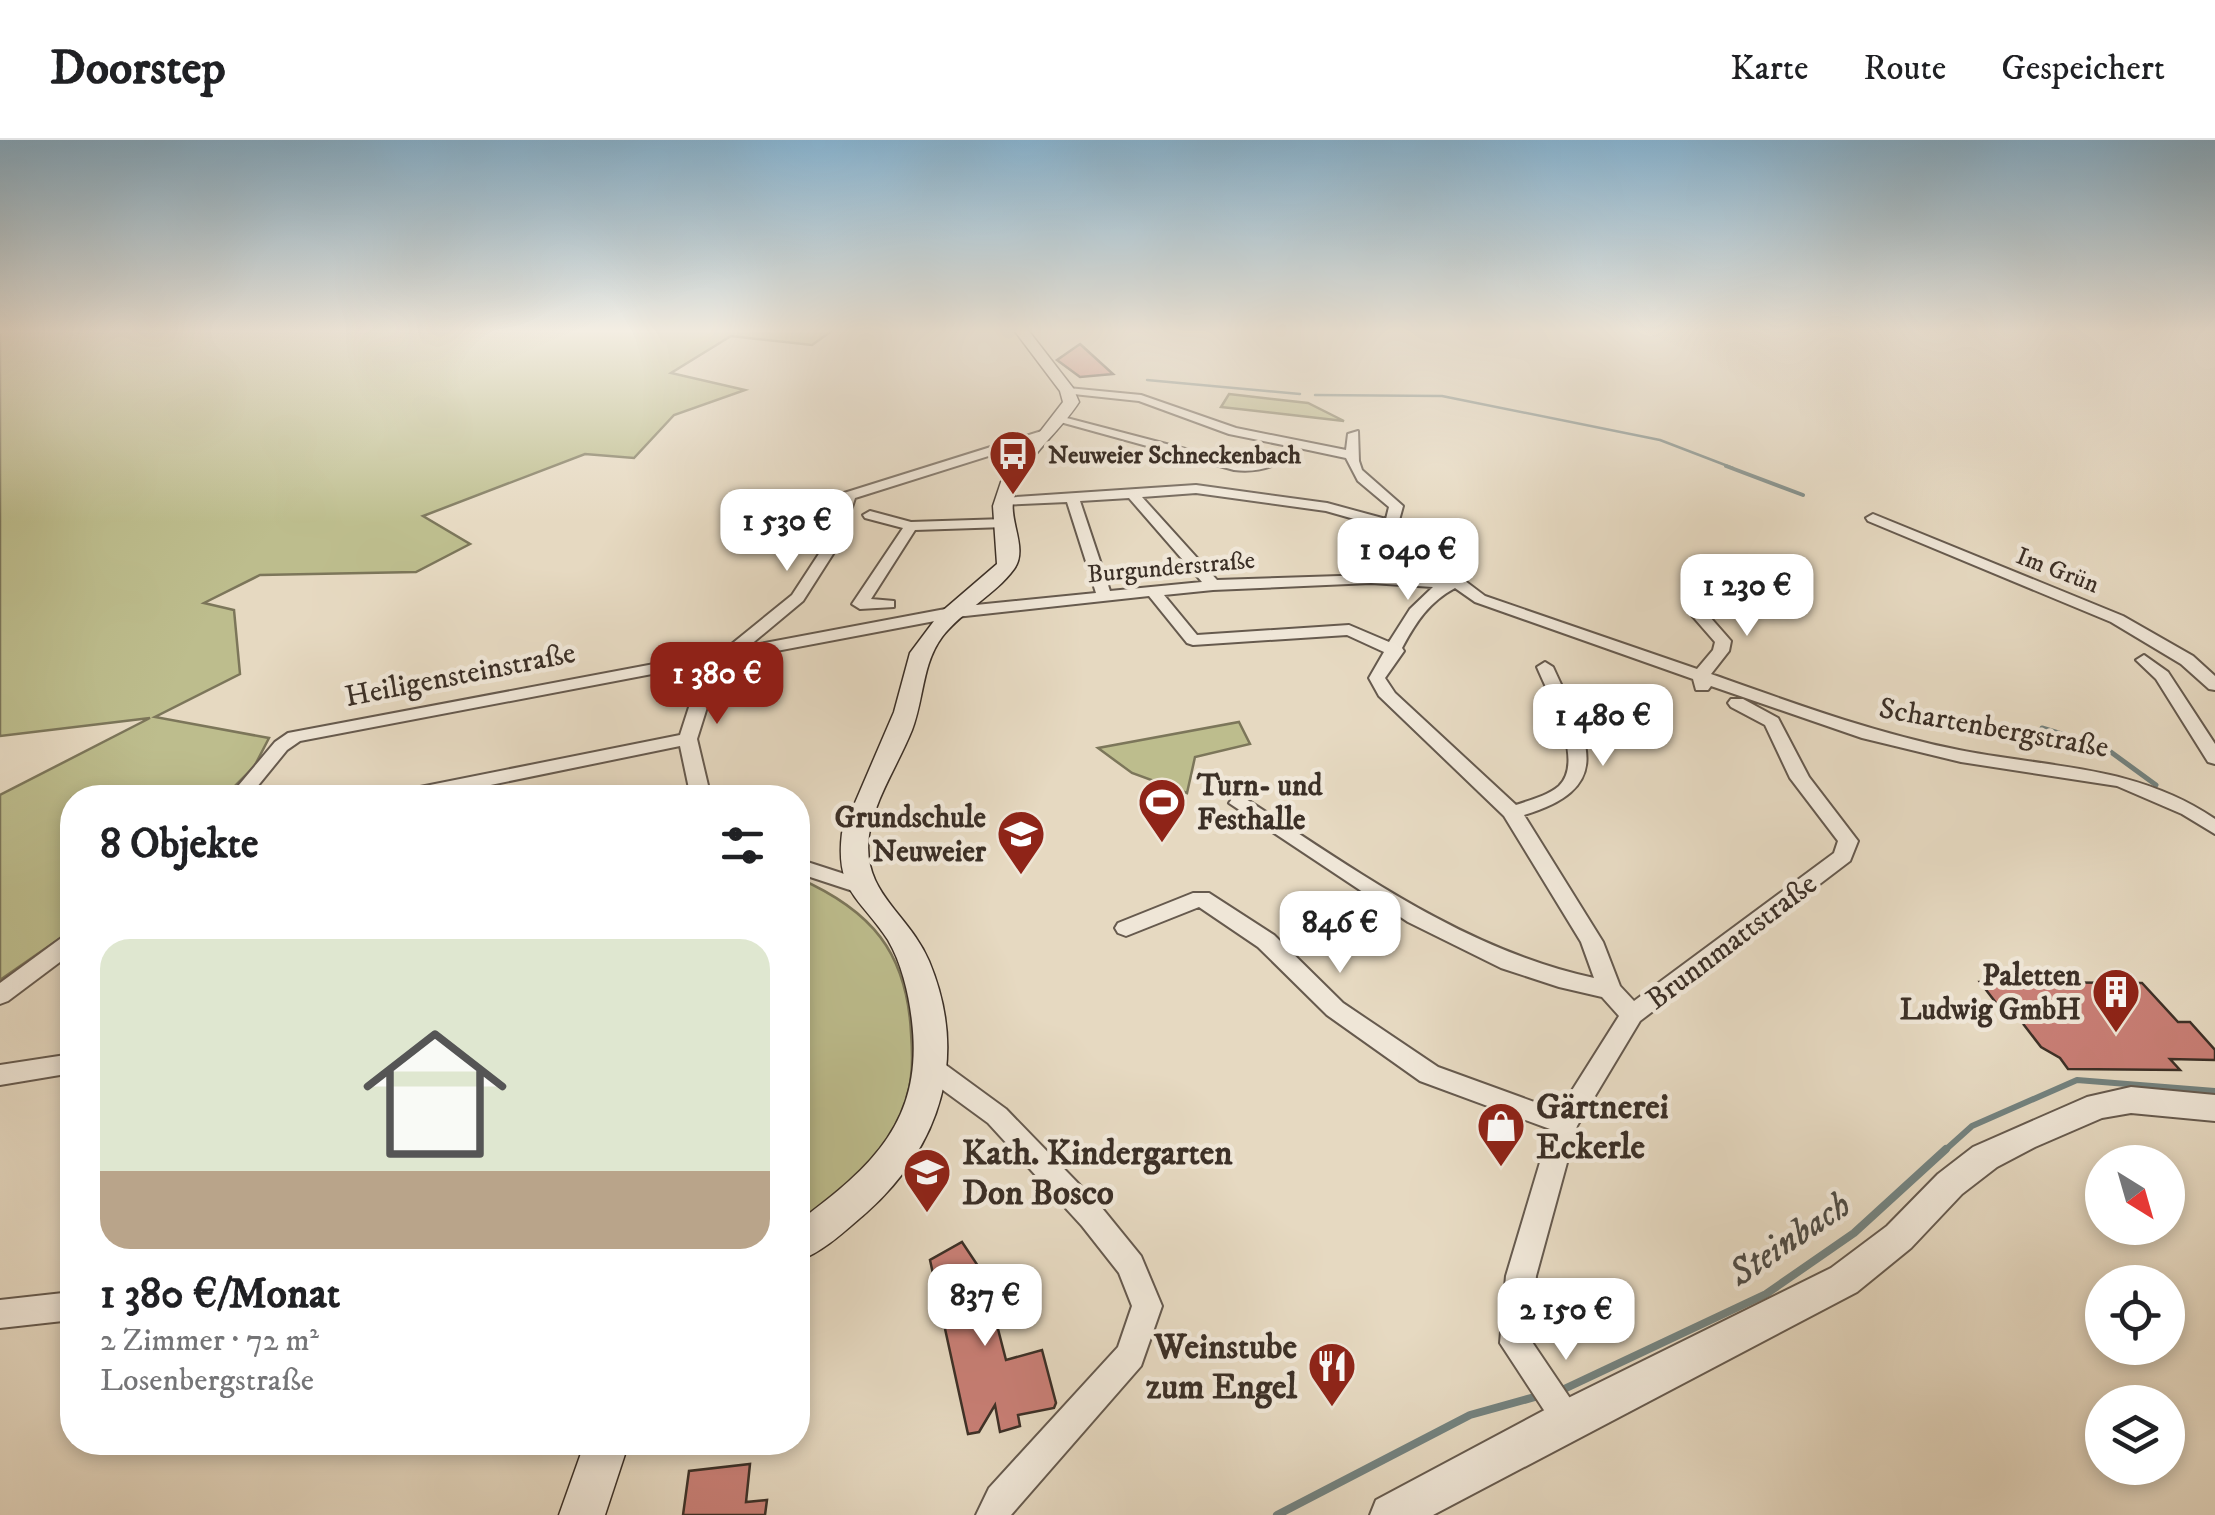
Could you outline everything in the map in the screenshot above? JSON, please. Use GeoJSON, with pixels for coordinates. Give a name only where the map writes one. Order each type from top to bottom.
{"type":"FeatureCollection","features":[{"type":"Feature","properties":{"kind":"main road"},"geometry":{"type":"LineString","coordinates":[[810,1235],[834,1218],[881,1172],[916,1127],[930,1067],[927,1016],[918,972],[894,924],[859,886],[854,855],[861,812],[906,713],[922,650],[1006,566],[1010,556],[1004,513],[1024,455],[1071,402],[1069,394]]}},
{"type":"Feature","properties":{"kind":"main road"},"geometry":{"type":"LineString","coordinates":[[582,1515],[597,1455]]}},
{"type":"Feature","properties":{"kind":"street"},"geometry":{"type":"LineString","coordinates":[[1101,394],[1141,398],[1233,431],[1294,447],[1352,455],[1354,434]]}},
{"type":"Feature","properties":{"kind":"street"},"geometry":{"type":"LineString","coordinates":[[698,785],[688,739],[699,704],[728,655],[798,598],[833,544],[850,496],[1052,427],[1239,467],[1253,468],[1280,460],[1294,447]]}},
{"type":"Feature","properties":{"kind":"street","name":"Schartenbergstraße"},"geometry":{"type":"LineString","coordinates":[[1352,455],[1360,480],[1396,506],[1391,525],[1400,538],[1454,584],[1480,599],[1862,733],[1961,756],[2109,778],[2189,810],[2215,828]]}},
{"type":"Feature","properties":{"kind":"street"},"geometry":{"type":"LineString","coordinates":[[870,515],[911,526],[1004,513],[1072,495],[1196,489],[1262,496],[1391,525]]}},
{"type":"Feature","properties":{"kind":"street"},"geometry":{"type":"LineString","coordinates":[[1130,490],[1213,585]]}},
{"type":"Feature","properties":{"kind":"street"},"geometry":{"type":"LineString","coordinates":[[1072,495],[1104,595]]}},
{"type":"Feature","properties":{"kind":"street","name":"Im Grün"},"geometry":{"type":"LineString","coordinates":[[1873,518],[2117,620],[2187,660],[2215,685]]}},
{"type":"Feature","properties":{"kind":"street"},"geometry":{"type":"LineString","coordinates":[[888,604],[860,604],[911,526]]}},
{"type":"Feature","properties":{"kind":"street","name":"Burgunderstraße"},"geometry":{"type":"LineString","coordinates":[[956,612],[1213,585],[1370,578],[1454,584]]}},
{"type":"Feature","properties":{"kind":"street"},"geometry":{"type":"LineString","coordinates":[[1454,584],[1412,610],[1396,651],[1377,678],[1388,696],[1512,812],[1592,942],[1610,990],[1632,1015]]}},
{"type":"Feature","properties":{"kind":"street"},"geometry":{"type":"LineString","coordinates":[[1153,592],[1193,640],[1349,630],[1396,651]]}},
{"type":"Feature","properties":{"kind":"street"},"geometry":{"type":"LineString","coordinates":[[1696,611],[1724,641],[1722,651],[1701,675]]}},
{"type":"Feature","properties":{"kind":"street","name":"Heiligensteinstraße"},"geometry":{"type":"LineString","coordinates":[[249,785],[294,737],[956,612]]}},
{"type":"Feature","properties":{"kind":"street"},"geometry":{"type":"LineString","coordinates":[[2144,660],[2162,676],[2215,758]]}},
{"type":"Feature","properties":{"kind":"street"},"geometry":{"type":"LineString","coordinates":[[1512,812],[1554,800],[1574,784],[1581,758],[1545,667]]}},
{"type":"Feature","properties":{"kind":"street","name":"Brunnmattstraße"},"geometry":{"type":"LineString","coordinates":[[1568,1419],[1515,1343],[1521,1276],[1565,1124],[1632,1015],[1843,856],[1848,841],[1800,778],[1772,722],[1709,692],[1700,684],[1701,675]]}},
{"type":"Feature","properties":{"kind":"street"},"geometry":{"type":"LineString","coordinates":[[460,785],[688,739]]}},
{"type":"Feature","properties":{"kind":"street"},"geometry":{"type":"LineString","coordinates":[[1239,802],[1462,944],[1568,984],[1610,990]]}},
{"type":"Feature","properties":{"kind":"street"},"geometry":{"type":"LineString","coordinates":[[2189,810],[2215,812]]}},
{"type":"Feature","properties":{"kind":"street"},"geometry":{"type":"LineString","coordinates":[[810,870],[859,886]]}},
{"type":"Feature","properties":{"kind":"street"},"geometry":{"type":"LineString","coordinates":[[1126,928],[1202,898],[1266,941],[1334,1008],[1429,1074],[1565,1124]]}},
{"type":"Feature","properties":{"kind":"street"},"geometry":{"type":"LineString","coordinates":[[0,995],[60,958]]}},
{"type":"Feature","properties":{"kind":"street"},"geometry":{"type":"LineString","coordinates":[[0,1075],[60,1066]]}},
{"type":"Feature","properties":{"kind":"street"},"geometry":{"type":"LineString","coordinates":[[930,1067],[997,1116],[1092,1217],[1132,1265],[1146,1306],[1130,1356],[993,1515]]}},
{"type":"Feature","properties":{"kind":"street"},"geometry":{"type":"LineString","coordinates":[[1391,1515],[1568,1419],[1844,1280],[1899,1238],[1950,1184],[2023,1137],[2098,1106],[2131,1100],[2215,1108]]}},
{"type":"Feature","properties":{"kind":"street"},"geometry":{"type":"LineString","coordinates":[[0,1314],[60,1307]]}},
{"type":"Feature","properties":{"kind":"green space"},"geometry":{"type":"Polygon","coordinates":[[[0,394],[733,394],[674,415],[634,458],[585,454],[423,516],[470,544],[416,572],[260,575],[204,603],[234,610],[240,674],[155,717],[269,738],[254,767],[236,785],[60,785],[60,938],[0,980],[0,795],[150,718],[0,736],[0,394]]]}},
{"type":"Feature","properties":{"kind":"green space"},"geometry":{"type":"Polygon","coordinates":[[[1230,394],[1308,403],[1344,421],[1221,407],[1230,394]]]}},
{"type":"Feature","properties":{"kind":"green space"},"geometry":{"type":"Polygon","coordinates":[[[1239,722],[1250,744],[1195,757],[1187,793],[1132,773],[1098,748],[1239,722]]]}},
{"type":"Feature","properties":{"kind":"green space"},"geometry":{"type":"Polygon","coordinates":[[[810,884],[846,904],[880,937],[893,957],[908,1004],[912,1053],[906,1099],[884,1143],[844,1189],[810,1218],[810,884]]]}},
{"type":"Feature","properties":{"kind":"building","name":"Paletten Ludwig GmbH"},"geometry":{"type":"Polygon","coordinates":[[[1980,982],[2142,983],[2178,1022],[2190,1022],[2215,1050],[2215,1060],[2170,1059],[2180,1070],[2068,1069],[2060,1058],[2041,1047],[2014,1012],[2003,1012],[1980,982]]]}},
{"type":"Feature","properties":{"kind":"building"},"geometry":{"type":"Polygon","coordinates":[[[962,1242],[984,1275],[1006,1360],[1042,1350],[1056,1403],[1054,1408],[1018,1415],[1020,1426],[1000,1432],[995,1405],[979,1432],[968,1434],[930,1260],[962,1242]]]}},
{"type":"Feature","properties":{"kind":"building"},"geometry":{"type":"Polygon","coordinates":[[[750,1464],[746,1502],[767,1500],[765,1515],[683,1515],[689,1471],[750,1464]]]}},
{"type":"Feature","properties":{"kind":"waterway"},"geometry":{"type":"LineString","coordinates":[[1315,395],[1442,396],[1660,440],[1733,468]]}},
{"type":"Feature","properties":{"kind":"waterway"},"geometry":{"type":"LineString","coordinates":[[1726,466],[1803,495]]}},
{"type":"Feature","properties":{"kind":"waterway"},"geometry":{"type":"LineString","coordinates":[[2042,728],[2104,747],[2156,785]]}},
{"type":"Feature","properties":{"kind":"waterway","name":"Steinbach"},"geometry":{"type":"LineString","coordinates":[[1943,1152],[1972,1126],[2077,1080],[2215,1091]]}},
{"type":"Feature","properties":{"kind":"waterway","name":"Steinbach"},"geometry":{"type":"LineString","coordinates":[[1562,1390],[1766,1294],[1854,1233],[1946,1149]]}},
{"type":"Feature","properties":{"kind":"waterway","name":"Steinbach"},"geometry":{"type":"LineString","coordinates":[[1277,1515],[1470,1415],[1542,1395]]}},
{"type":"Feature","properties":{"kind":"place","name":"Neuweier Schneckenbach"},"geometry":{"type":"Point","coordinates":[1013,496]}},
{"type":"Feature","properties":{"kind":"place","name":"Turn- und Festhalle"},"geometry":{"type":"Point","coordinates":[1162,844]}},
{"type":"Feature","properties":{"kind":"place","name":"Grundschule Neuweier"},"geometry":{"type":"Point","coordinates":[1021,876]}},
{"type":"Feature","properties":{"kind":"place","name":"Paletten Ludwig GmbH"},"geometry":{"type":"Point","coordinates":[2116,1034]}},
{"type":"Feature","properties":{"kind":"place","name":"Gärtnerei Eckerle"},"geometry":{"type":"Point","coordinates":[1501,1168]}},
{"type":"Feature","properties":{"kind":"place","name":"Kath. Kindergarten Don Bosco"},"geometry":{"type":"Point","coordinates":[927,1214]}},
{"type":"Feature","properties":{"kind":"place","name":"Weinstube zum Engel"},"geometry":{"type":"Point","coordinates":[1332,1408]}}]}
